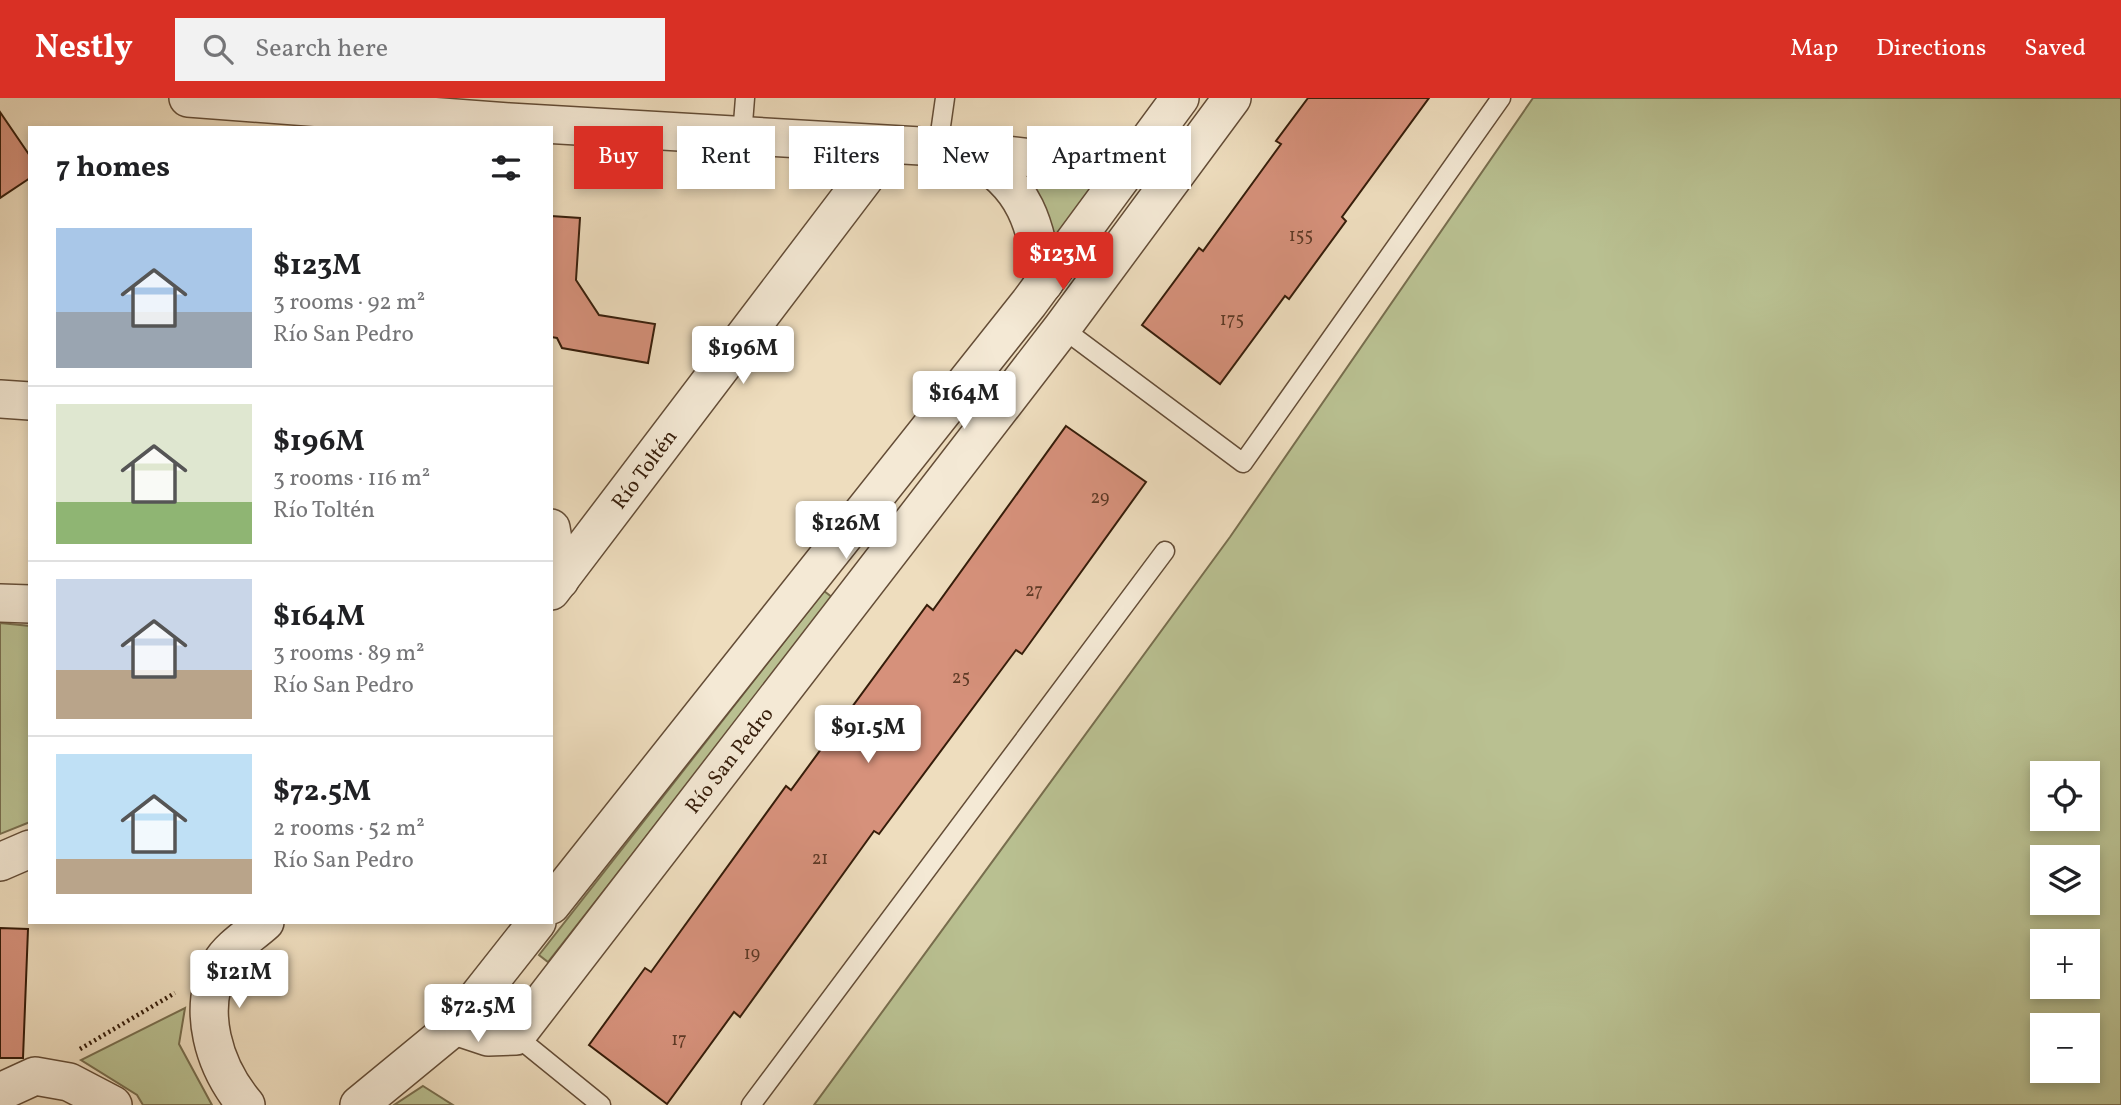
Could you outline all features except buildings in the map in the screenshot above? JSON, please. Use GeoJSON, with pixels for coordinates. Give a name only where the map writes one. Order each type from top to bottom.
{"type":"FeatureCollection","features":[{"type":"Feature","properties":{"kind":"street"},"geometry":{"type":"LineString","coordinates":[[188,98],[510,110],[677,129]]}},
{"type":"Feature","properties":{"kind":"street"},"geometry":{"type":"LineString","coordinates":[[1159,126],[1180,98]]}},
{"type":"Feature","properties":{"kind":"street","name":"Río San Pedro"},"geometry":{"type":"LineString","coordinates":[[516,1036],[1062,328],[1232,98]]}},
{"type":"Feature","properties":{"kind":"street"},"geometry":{"type":"LineString","coordinates":[[1013,186],[1025,206],[1038,239],[1036,293],[1062,328]]}},
{"type":"Feature","properties":{"kind":"street","name":"Río Toltén"},"geometry":{"type":"LineString","coordinates":[[556,585],[856,189]]}},
{"type":"Feature","properties":{"kind":"street"},"geometry":{"type":"LineString","coordinates":[[553,902],[1036,293],[1111,189]]}},
{"type":"Feature","properties":{"kind":"street"},"geometry":{"type":"LineString","coordinates":[[0,399],[28,401]]}},
{"type":"Feature","properties":{"kind":"street"},"geometry":{"type":"LineString","coordinates":[[553,551],[556,585]]}},
{"type":"Feature","properties":{"kind":"street"},"geometry":{"type":"LineString","coordinates":[[0,603],[28,604]]}},
{"type":"Feature","properties":{"kind":"street"},"geometry":{"type":"LineString","coordinates":[[0,862],[28,850]]}},
{"type":"Feature","properties":{"kind":"street"},"geometry":{"type":"LineString","coordinates":[[246,1105],[221,1068],[213,1045],[211,996],[222,960],[263,924]]}},
{"type":"Feature","properties":{"kind":"street"},"geometry":{"type":"LineString","coordinates":[[359,1105],[455,1026],[535,924]]}},
{"type":"Feature","properties":{"kind":"street"},"geometry":{"type":"LineString","coordinates":[[455,1026],[488,1037],[516,1036]]}},
{"type":"Feature","properties":{"kind":"street"},"geometry":{"type":"LineString","coordinates":[[0,1091],[35,1076],[69,1082],[114,1105]]}},
{"type":"Feature","properties":{"kind":"lane"},"geometry":{"type":"LineString","coordinates":[[742,126],[745,98]]}},
{"type":"Feature","properties":{"kind":"lane"},"geometry":{"type":"LineString","coordinates":[[944,98],[948,126]]}},
{"type":"Feature","properties":{"kind":"lane"},"geometry":{"type":"LineString","coordinates":[[1062,328],[1244,463],[1501,98]]}},
{"type":"Feature","properties":{"kind":"lane"},"geometry":{"type":"LineString","coordinates":[[751,1105],[1165,551]]}},
{"type":"Feature","properties":{"kind":"lane"},"geometry":{"type":"LineString","coordinates":[[516,1036],[601,1105]]}},
{"type":"Feature","properties":{"kind":"path"},"geometry":{"type":"LineString","coordinates":[[35,1076],[184,988],[211,996]]}},
{"type":"Feature","properties":{"kind":"green space"},"geometry":{"type":"Polygon","coordinates":[[[1533,98],[2121,98],[2121,1105],[814,1105],[1230,537],[1533,98]]]}},
{"type":"Feature","properties":{"kind":"green space"},"geometry":{"type":"Polygon","coordinates":[[[1022,181],[1027,181],[1027,189],[1091,189],[1053,241],[1022,181]]]}},
{"type":"Feature","properties":{"kind":"green space"},"geometry":{"type":"Polygon","coordinates":[[[824,591],[833,598],[548,962],[539,955],[824,591]]]}},
{"type":"Feature","properties":{"kind":"green space"},"geometry":{"type":"Polygon","coordinates":[[[0,623],[28,626],[28,823],[0,834],[0,623]]]}},
{"type":"Feature","properties":{"kind":"green space"},"geometry":{"type":"Polygon","coordinates":[[[185,1008],[179,1044],[212,1105],[143,1105],[137,1095],[81,1060],[185,1008]]]}},
{"type":"Feature","properties":{"kind":"green space"},"geometry":{"type":"Polygon","coordinates":[[[423,1086],[453,1105],[394,1105],[423,1086]]]}}]}
